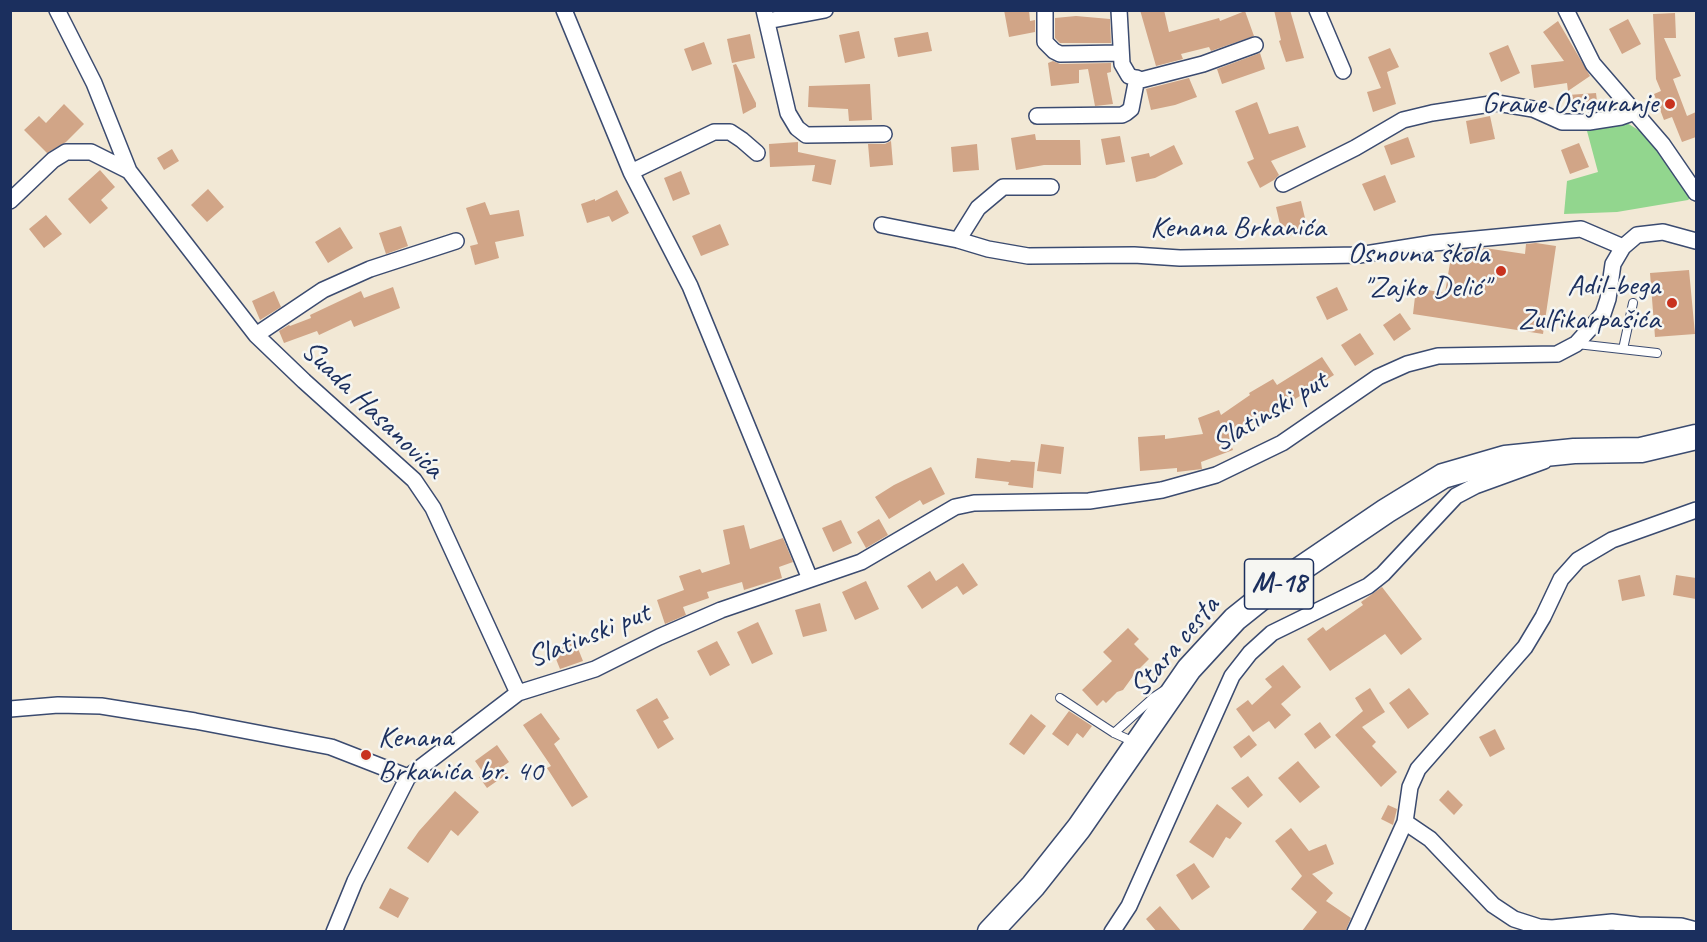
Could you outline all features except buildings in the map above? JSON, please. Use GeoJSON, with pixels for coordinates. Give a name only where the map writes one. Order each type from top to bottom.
{"type":"FeatureCollection","features":[{"type":"Feature","properties":{"kind":"main road","name":"Stara cesta"},"geometry":{"type":"LineString","coordinates":[[990,932],[1033,886],[1072,836],[1189,669],[1235,619],[1280,583],[1386,511],[1443,476],[1505,458],[1574,450],[1641,450],[1696,437]]}},
{"type":"Feature","properties":{"kind":"street","name":"Suada Hasanovića"},"geometry":{"type":"LineString","coordinates":[[57,10],[94,83],[129,171],[256,335],[414,480],[433,507],[518,693]]}},
{"type":"Feature","properties":{"kind":"street"},"geometry":{"type":"LineString","coordinates":[[564,10],[631,172],[690,286],[810,579]]}},
{"type":"Feature","properties":{"kind":"street"},"geometry":{"type":"LineString","coordinates":[[825,10],[766,16],[788,113],[797,128],[806,135],[884,134]]}},
{"type":"Feature","properties":{"kind":"street"},"geometry":{"type":"LineString","coordinates":[[1045,10],[1044,42],[1054,51],[1060,54],[1121,53]]}},
{"type":"Feature","properties":{"kind":"street"},"geometry":{"type":"LineString","coordinates":[[1119,10],[1122,64],[1129,75],[1141,80],[1203,64],[1255,45]]}},
{"type":"Feature","properties":{"kind":"street"},"geometry":{"type":"LineString","coordinates":[[1317,10],[1343,71]]}},
{"type":"Feature","properties":{"kind":"street"},"geometry":{"type":"LineString","coordinates":[[1566,10],[1593,64],[1663,145],[1696,193]]}},
{"type":"Feature","properties":{"kind":"street"},"geometry":{"type":"LineString","coordinates":[[1037,116],[1122,115],[1131,109],[1137,78]]}},
{"type":"Feature","properties":{"kind":"street"},"geometry":{"type":"LineString","coordinates":[[1283,184],[1355,148],[1403,120],[1432,113],[1497,103],[1533,109],[1562,122],[1589,122],[1622,117],[1635,112]]}},
{"type":"Feature","properties":{"kind":"street"},"geometry":{"type":"LineString","coordinates":[[631,172],[714,132],[730,132],[757,153]]}},
{"type":"Feature","properties":{"kind":"street","name":"Suada Hasanovića"},"geometry":{"type":"LineString","coordinates":[[10,201],[53,160],[66,152],[91,152],[129,171]]}},
{"type":"Feature","properties":{"kind":"street"},"geometry":{"type":"LineString","coordinates":[[958,240],[978,208],[1003,187],[1051,187]]}},
{"type":"Feature","properties":{"kind":"street","name":"Kenana Brkanića"},"geometry":{"type":"LineString","coordinates":[[882,225],[1028,256],[1134,255],[1180,258],[1292,258],[1359,255],[1434,243],[1581,229],[1623,247]]}},
{"type":"Feature","properties":{"kind":"street"},"geometry":{"type":"LineString","coordinates":[[1623,247],[1637,235],[1662,232],[1696,241]]}},
{"type":"Feature","properties":{"kind":"street","name":"Suada Hasanovića"},"geometry":{"type":"LineString","coordinates":[[256,335],[323,290],[370,269],[456,241]]}},
{"type":"Feature","properties":{"kind":"street","name":"Slatinski put"},"geometry":{"type":"LineString","coordinates":[[334,932],[355,881],[408,777],[518,693],[595,669],[659,637],[722,610],[861,562],[956,507],[974,503],[1089,501],[1162,490],[1216,476],[1282,443],[1378,377],[1407,364],[1438,356],[1557,354],[1576,344],[1603,314],[1608,299],[1613,264],[1623,247]]}},
{"type":"Feature","properties":{"kind":"street","name":"Stara cesta"},"geometry":{"type":"LineString","coordinates":[[1112,932],[1129,906],[1232,676],[1250,653],[1272,633],[1368,586],[1383,574],[1456,496],[1474,486],[1574,450]]}},
{"type":"Feature","properties":{"kind":"street"},"geometry":{"type":"LineString","coordinates":[[1355,932],[1405,822],[1410,787],[1418,770],[1525,647],[1543,617],[1561,579],[1578,560],[1612,540],[1696,510]]}},
{"type":"Feature","properties":{"kind":"street"},"geometry":{"type":"LineString","coordinates":[[10,709],[58,705],[101,706],[195,721],[331,747],[408,777]]}},
{"type":"Feature","properties":{"kind":"street"},"geometry":{"type":"LineString","coordinates":[[1405,822],[1430,839],[1493,905],[1514,919],[1539,927],[1552,928],[1612,922],[1638,928],[1681,926],[1696,930]]}},
{"type":"Feature","properties":{"kind":"lane"},"geometry":{"type":"LineString","coordinates":[[1623,349],[1633,303]]}},
{"type":"Feature","properties":{"kind":"lane"},"geometry":{"type":"LineString","coordinates":[[1576,344],[1657,353]]}},
{"type":"Feature","properties":{"kind":"lane"},"geometry":{"type":"LineString","coordinates":[[1114,733],[1161,692],[1176,688]]}},
{"type":"Feature","properties":{"kind":"lane"},"geometry":{"type":"LineString","coordinates":[[1060,698],[1114,733],[1138,744]]}},
{"type":"Feature","properties":{"kind":"green space"},"geometry":{"type":"Polygon","coordinates":[[[1627,123],[1640,131],[1694,194],[1688,200],[1617,212],[1564,214],[1567,181],[1598,172],[1587,131],[1590,128],[1627,123]]]}},
{"type":"Feature","properties":{"kind":"place","name":"Grawe Osiguranje"},"geometry":{"type":"Point","coordinates":[1670,104]}},
{"type":"Feature","properties":{"kind":"place","name":"Osnovna škola \"Zajko Delić\""},"geometry":{"type":"Point","coordinates":[1501,271]}},
{"type":"Feature","properties":{"kind":"place","name":"Adil-bega Zulfikarpašića"},"geometry":{"type":"Point","coordinates":[1672,303]}},
{"type":"Feature","properties":{"kind":"place","name":"Kenana Brkanića br. 40"},"geometry":{"type":"Point","coordinates":[366,755]}}]}
